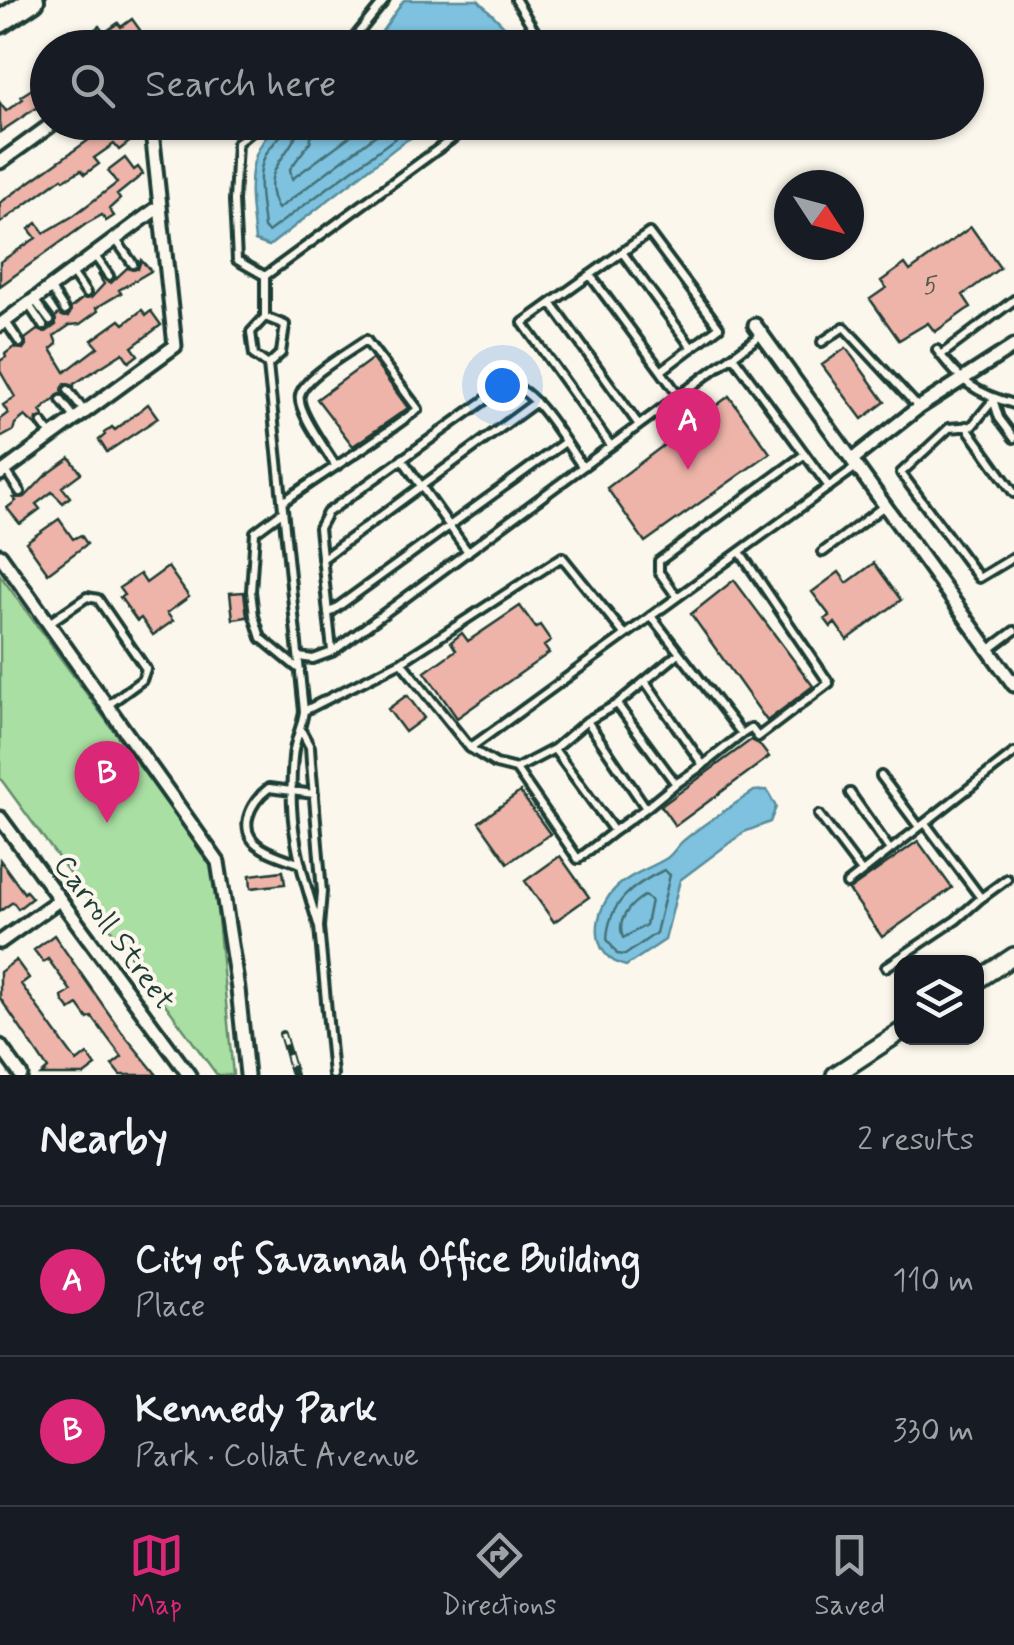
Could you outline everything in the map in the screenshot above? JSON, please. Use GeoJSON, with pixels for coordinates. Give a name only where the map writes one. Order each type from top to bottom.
{"type":"FeatureCollection","features":[{"type":"Feature","properties":{"kind":"highway"},"geometry":{"type":"LineString","coordinates":[[0,22],[34,0]]}},
{"type":"Feature","properties":{"kind":"main road"},"geometry":{"type":"LineString","coordinates":[[984,976],[1014,956]]}},
{"type":"Feature","properties":{"kind":"main road"},"geometry":{"type":"LineString","coordinates":[[835,1075],[894,1036]]}},
{"type":"Feature","properties":{"kind":"street"},"geometry":{"type":"LineString","coordinates":[[0,162],[30,140]]}},
{"type":"Feature","properties":{"kind":"street"},"geometry":{"type":"LineString","coordinates":[[3,472],[175,346],[153,140]]}},
{"type":"Feature","properties":{"kind":"street"},"geometry":{"type":"LineString","coordinates":[[2,323],[160,206]]}},
{"type":"Feature","properties":{"kind":"street"},"geometry":{"type":"LineString","coordinates":[[758,330],[1014,685]]}},
{"type":"Feature","properties":{"kind":"street"},"geometry":{"type":"LineString","coordinates":[[855,462],[918,408],[1014,346]]}},
{"type":"Feature","properties":{"kind":"street"},"geometry":{"type":"LineString","coordinates":[[0,555],[218,862],[247,1075]]}},
{"type":"Feature","properties":{"kind":"street","name":"Carroll Street"},"geometry":{"type":"LineString","coordinates":[[0,818],[190,1075]]}},
{"type":"Feature","properties":{"kind":"street"},"geometry":{"type":"LineString","coordinates":[[0,942],[60,900]]}},
{"type":"Feature","properties":{"kind":"street"},"geometry":{"type":"LineString","coordinates":[[0,1046],[22,1075]]}},
{"type":"Feature","properties":{"kind":"lane"},"geometry":{"type":"LineString","coordinates":[[361,30],[386,0]]}},
{"type":"Feature","properties":{"kind":"lane"},"geometry":{"type":"LineString","coordinates":[[516,0],[534,30]]}},
{"type":"Feature","properties":{"kind":"lane"},"geometry":{"type":"LineString","coordinates":[[241,140],[237,143],[234,201],[237,260],[265,276]]}},
{"type":"Feature","properties":{"kind":"lane"},"geometry":{"type":"LineString","coordinates":[[265,276],[450,140]]}},
{"type":"Feature","properties":{"kind":"lane"},"geometry":{"type":"LineString","coordinates":[[611,446],[523,323],[649,233],[719,327],[661,371]]}},
{"type":"Feature","properties":{"kind":"lane"},"geometry":{"type":"LineString","coordinates":[[116,240],[133,264]]}},
{"type":"Feature","properties":{"kind":"lane"},"geometry":{"type":"LineString","coordinates":[[622,252],[692,348]]}},
{"type":"Feature","properties":{"kind":"lane"},"geometry":{"type":"LineString","coordinates":[[94,255],[109,276]]}},
{"type":"Feature","properties":{"kind":"lane"},"geometry":{"type":"LineString","coordinates":[[72,272],[86,293]]}},
{"type":"Feature","properties":{"kind":"lane"},"geometry":{"type":"LineString","coordinates":[[590,275],[679,396]]}},
{"type":"Feature","properties":{"kind":"lane"},"geometry":{"type":"LineString","coordinates":[[265,276],[265,317],[251,332],[254,355],[268,365],[304,711],[293,751],[291,826],[320,927]]}},
{"type":"Feature","properties":{"kind":"lane"},"geometry":{"type":"LineString","coordinates":[[50,288],[65,310]]}},
{"type":"Feature","properties":{"kind":"lane"},"geometry":{"type":"LineString","coordinates":[[1014,300],[939,352],[960,381],[994,399],[1014,404]]}},
{"type":"Feature","properties":{"kind":"lane"},"geometry":{"type":"LineString","coordinates":[[32,302],[46,324]]}},
{"type":"Feature","properties":{"kind":"lane"},"geometry":{"type":"LineString","coordinates":[[551,303],[639,425]]}},
{"type":"Feature","properties":{"kind":"lane"},"geometry":{"type":"LineString","coordinates":[[265,317],[285,325],[282,354],[268,365]]}},
{"type":"Feature","properties":{"kind":"lane"},"geometry":{"type":"LineString","coordinates":[[2,323],[20,343]]}},
{"type":"Feature","properties":{"kind":"lane"},"geometry":{"type":"LineString","coordinates":[[822,342],[844,327],[918,408]]}},
{"type":"Feature","properties":{"kind":"lane"},"geometry":{"type":"LineString","coordinates":[[299,658],[313,659],[332,652],[733,356],[758,330]]}},
{"type":"Feature","properties":{"kind":"lane"},"geometry":{"type":"LineString","coordinates":[[300,670],[261,638],[251,591],[255,532],[335,465],[355,457],[418,410],[366,340],[307,382],[300,395],[300,408],[335,465]]}},
{"type":"Feature","properties":{"kind":"lane"},"geometry":{"type":"LineString","coordinates":[[733,356],[829,486]]}},
{"type":"Feature","properties":{"kind":"lane"},"geometry":{"type":"LineString","coordinates":[[332,652],[319,528],[327,514],[506,385],[528,392],[582,467]]}},
{"type":"Feature","properties":{"kind":"lane"},"geometry":{"type":"LineString","coordinates":[[68,390],[80,416]]}},
{"type":"Feature","properties":{"kind":"lane"},"geometry":{"type":"LineString","coordinates":[[994,399],[972,426],[950,428],[901,473],[980,578],[1014,556]]}},
{"type":"Feature","properties":{"kind":"lane"},"geometry":{"type":"LineString","coordinates":[[994,399],[999,418],[1014,438]]}},
{"type":"Feature","properties":{"kind":"lane"},"geometry":{"type":"LineString","coordinates":[[61,400],[80,416]]}},
{"type":"Feature","properties":{"kind":"lane"},"geometry":{"type":"LineString","coordinates":[[322,559],[536,402]]}},
{"type":"Feature","properties":{"kind":"lane"},"geometry":{"type":"LineString","coordinates":[[42,423],[52,436]]}},
{"type":"Feature","properties":{"kind":"lane"},"geometry":{"type":"LineString","coordinates":[[965,425],[1014,493]]}},
{"type":"Feature","properties":{"kind":"lane"},"geometry":{"type":"LineString","coordinates":[[328,614],[564,442]]}},
{"type":"Feature","properties":{"kind":"lane"},"geometry":{"type":"LineString","coordinates":[[677,598],[659,572],[659,561],[805,454]]}},
{"type":"Feature","properties":{"kind":"lane"},"geometry":{"type":"LineString","coordinates":[[402,459],[468,552]]}},
{"type":"Feature","properties":{"kind":"lane"},"geometry":{"type":"LineString","coordinates":[[470,748],[829,486],[855,462]]}},
{"type":"Feature","properties":{"kind":"lane"},"geometry":{"type":"LineString","coordinates":[[3,472],[20,492]]}},
{"type":"Feature","properties":{"kind":"lane"},"geometry":{"type":"LineString","coordinates":[[823,552],[885,505]]}},
{"type":"Feature","properties":{"kind":"lane"},"geometry":{"type":"LineString","coordinates":[[400,662],[470,748],[496,764],[516,769],[578,860],[742,734],[751,728],[758,736],[829,683],[740,552]]}},
{"type":"Feature","properties":{"kind":"lane"},"geometry":{"type":"LineString","coordinates":[[304,711],[400,662],[562,557],[625,635]]}},
{"type":"Feature","properties":{"kind":"lane"},"geometry":{"type":"LineString","coordinates":[[48,623],[87,597],[98,599],[146,669],[142,680],[107,706]]}},
{"type":"Feature","properties":{"kind":"lane"},"geometry":{"type":"LineString","coordinates":[[651,616],[742,734]]}},
{"type":"Feature","properties":{"kind":"lane"},"geometry":{"type":"LineString","coordinates":[[989,650],[1014,631]]}},
{"type":"Feature","properties":{"kind":"lane"},"geometry":{"type":"LineString","coordinates":[[516,769],[554,749],[587,721],[618,704],[679,653]]}},
{"type":"Feature","properties":{"kind":"lane"},"geometry":{"type":"LineString","coordinates":[[645,681],[703,765]]}},
{"type":"Feature","properties":{"kind":"lane"},"geometry":{"type":"LineString","coordinates":[[618,704],[678,782]]}},
{"type":"Feature","properties":{"kind":"lane"},"geometry":{"type":"LineString","coordinates":[[587,721],[646,808]]}},
{"type":"Feature","properties":{"kind":"lane"},"geometry":{"type":"LineString","coordinates":[[301,731],[310,746],[322,892],[320,927],[334,1075]]}},
{"type":"Feature","properties":{"kind":"lane"},"geometry":{"type":"LineString","coordinates":[[554,749],[614,831]]}},
{"type":"Feature","properties":{"kind":"lane"},"geometry":{"type":"LineString","coordinates":[[847,884],[1014,753]]}},
{"type":"Feature","properties":{"kind":"lane"},"geometry":{"type":"LineString","coordinates":[[881,776],[981,898]]}},
{"type":"Feature","properties":{"kind":"lane"},"geometry":{"type":"LineString","coordinates":[[300,864],[260,848],[250,837],[246,821],[254,799],[269,788],[292,788],[314,794]]}},
{"type":"Feature","properties":{"kind":"lane"},"geometry":{"type":"LineString","coordinates":[[850,793],[890,850]]}},
{"type":"Feature","properties":{"kind":"lane"},"geometry":{"type":"LineString","coordinates":[[819,815],[862,872]]}},
{"type":"Feature","properties":{"kind":"lane"},"geometry":{"type":"LineString","coordinates":[[886,967],[956,920],[1007,879]]}},
{"type":"Feature","properties":{"kind":"green space"},"geometry":{"type":"Polygon","coordinates":[[[0,575],[213,867],[233,1075],[217,1075],[0,778],[0,575]]]}},
{"type":"Feature","properties":{"kind":"water"},"geometry":{"type":"Polygon","coordinates":[[[404,0],[478,0],[508,30],[383,30],[404,0]]]}},
{"type":"Feature","properties":{"kind":"water"},"geometry":{"type":"Polygon","coordinates":[[[264,140],[407,140],[269,246],[255,241],[252,208],[251,176],[264,140]]]}},
{"type":"Feature","properties":{"kind":"water"},"geometry":{"type":"Polygon","coordinates":[[[767,790],[776,807],[770,822],[744,832],[680,880],[665,940],[626,966],[613,961],[600,942],[599,918],[619,885],[667,858],[691,834],[754,791],[767,790]]]}},
{"type":"Feature","properties":{"kind":"building"},"geometry":{"type":"Polygon","coordinates":[[[132,19],[140,30],[108,30],[118,23],[121,27],[132,19]]]}},
{"type":"Feature","properties":{"kind":"building"},"geometry":{"type":"Polygon","coordinates":[[[30,90],[30,112],[0,132],[0,103],[6,111],[23,99],[21,96],[30,90]]]}},
{"type":"Feature","properties":{"kind":"building"},"geometry":{"type":"Polygon","coordinates":[[[89,140],[132,140],[119,150],[114,144],[94,158],[99,164],[85,174],[81,170],[62,178],[0,223],[0,203],[89,140]]]}},
{"type":"Feature","properties":{"kind":"building"},"geometry":{"type":"Polygon","coordinates":[[[125,158],[143,174],[117,195],[120,199],[109,209],[114,216],[106,221],[102,215],[86,224],[0,286],[0,262],[36,238],[29,229],[37,223],[44,233],[73,216],[117,183],[108,171],[125,158]]]}},
{"type":"Feature","properties":{"kind":"building"},"geometry":{"type":"Polygon","coordinates":[[[971,227],[1000,268],[963,295],[971,307],[935,332],[928,323],[899,340],[870,299],[886,288],[881,281],[905,264],[910,271],[971,227]]]}},
{"type":"Feature","properties":{"kind":"building"},"geometry":{"type":"Polygon","coordinates":[[[141,260],[151,271],[119,290],[121,293],[96,308],[98,311],[80,324],[70,325],[54,336],[57,344],[51,349],[65,372],[98,347],[92,340],[120,320],[124,324],[142,310],[146,315],[151,311],[161,325],[132,347],[138,355],[129,362],[123,353],[74,387],[65,384],[62,393],[40,411],[44,417],[37,418],[36,426],[25,416],[13,431],[0,438],[0,419],[8,413],[3,405],[15,397],[0,371],[5,354],[14,347],[23,349],[25,339],[37,330],[46,332],[56,325],[55,317],[68,317],[71,308],[82,299],[91,298],[104,284],[98,274],[111,283],[127,268],[138,269],[141,260]]]}},
{"type":"Feature","properties":{"kind":"building"},"geometry":{"type":"Polygon","coordinates":[[[846,348],[885,402],[862,419],[822,365],[846,348]]]}},
{"type":"Feature","properties":{"kind":"building"},"geometry":{"type":"Polygon","coordinates":[[[372,359],[408,408],[353,446],[317,399],[372,359]]]}},
{"type":"Feature","properties":{"kind":"building"},"geometry":{"type":"Polygon","coordinates":[[[729,396],[770,453],[645,542],[607,488],[729,396]]]}},
{"type":"Feature","properties":{"kind":"building"},"geometry":{"type":"Polygon","coordinates":[[[148,404],[158,418],[107,452],[99,440],[104,433],[112,427],[115,430],[148,404]]]}},
{"type":"Feature","properties":{"kind":"building"},"geometry":{"type":"Polygon","coordinates":[[[70,458],[81,473],[62,487],[70,497],[63,503],[52,492],[36,504],[40,509],[20,524],[7,508],[16,501],[13,498],[25,497],[70,458]]]}},
{"type":"Feature","properties":{"kind":"building"},"geometry":{"type":"Polygon","coordinates":[[[59,519],[73,539],[81,535],[87,544],[48,573],[26,542],[59,519]]]}},
{"type":"Feature","properties":{"kind":"building"},"geometry":{"type":"Polygon","coordinates":[[[874,563],[901,600],[847,640],[835,623],[831,627],[825,619],[830,616],[812,592],[839,572],[847,583],[874,563]]]}},
{"type":"Feature","properties":{"kind":"building"},"geometry":{"type":"Polygon","coordinates":[[[168,567],[189,597],[167,613],[173,621],[153,635],[141,618],[137,621],[120,597],[124,595],[119,588],[140,574],[146,583],[168,567]]]}},
{"type":"Feature","properties":{"kind":"building"},"geometry":{"type":"Polygon","coordinates":[[[734,580],[813,686],[767,721],[691,614],[734,580]]]}},
{"type":"Feature","properties":{"kind":"building"},"geometry":{"type":"Polygon","coordinates":[[[244,592],[247,617],[233,619],[230,593],[244,592]]]}},
{"type":"Feature","properties":{"kind":"building"},"geometry":{"type":"Polygon","coordinates":[[[520,606],[551,641],[544,646],[549,653],[457,718],[425,672],[456,650],[451,642],[462,633],[468,641],[520,606]]]}},
{"type":"Feature","properties":{"kind":"building"},"geometry":{"type":"Polygon","coordinates":[[[407,695],[424,718],[405,732],[388,709],[407,695]]]}},
{"type":"Feature","properties":{"kind":"building"},"geometry":{"type":"Polygon","coordinates":[[[751,740],[769,757],[675,826],[661,806],[751,740]]]}},
{"type":"Feature","properties":{"kind":"building"},"geometry":{"type":"Polygon","coordinates":[[[520,792],[550,834],[508,863],[479,822],[520,792]]]}},
{"type":"Feature","properties":{"kind":"building"},"geometry":{"type":"Polygon","coordinates":[[[918,841],[952,888],[882,937],[849,890],[918,841]]]}},
{"type":"Feature","properties":{"kind":"building"},"geometry":{"type":"Polygon","coordinates":[[[560,856],[589,897],[554,922],[525,881],[560,856]]]}},
{"type":"Feature","properties":{"kind":"building"},"geometry":{"type":"Polygon","coordinates":[[[0,860],[32,898],[18,909],[13,902],[0,911],[0,860]]]}},
{"type":"Feature","properties":{"kind":"building"},"geometry":{"type":"Polygon","coordinates":[[[283,871],[285,884],[251,888],[250,875],[283,871]]]}},
{"type":"Feature","properties":{"kind":"building"},"geometry":{"type":"Polygon","coordinates":[[[54,935],[157,1075],[120,1075],[112,1065],[122,1057],[92,1017],[88,1019],[78,1005],[70,1010],[63,1001],[62,997],[71,991],[48,959],[43,962],[34,950],[54,935]]]}},
{"type":"Feature","properties":{"kind":"building"},"geometry":{"type":"Polygon","coordinates":[[[16,960],[29,978],[21,984],[77,1062],[87,1054],[96,1066],[84,1075],[41,1075],[48,1069],[0,998],[0,972],[16,960]]]}},
{"type":"Feature","properties":{"kind":"railway"},"geometry":{"type":"LineString","coordinates":[[282,1034],[294,1075]]}},
{"type":"Feature","properties":{"kind":"place","name":"City of Savannah Office Building"},"geometry":{"type":"Point","coordinates":[688,470]}},
{"type":"Feature","properties":{"kind":"place","name":"Kennedy Park"},"geometry":{"type":"Point","coordinates":[107,823]}}]}
